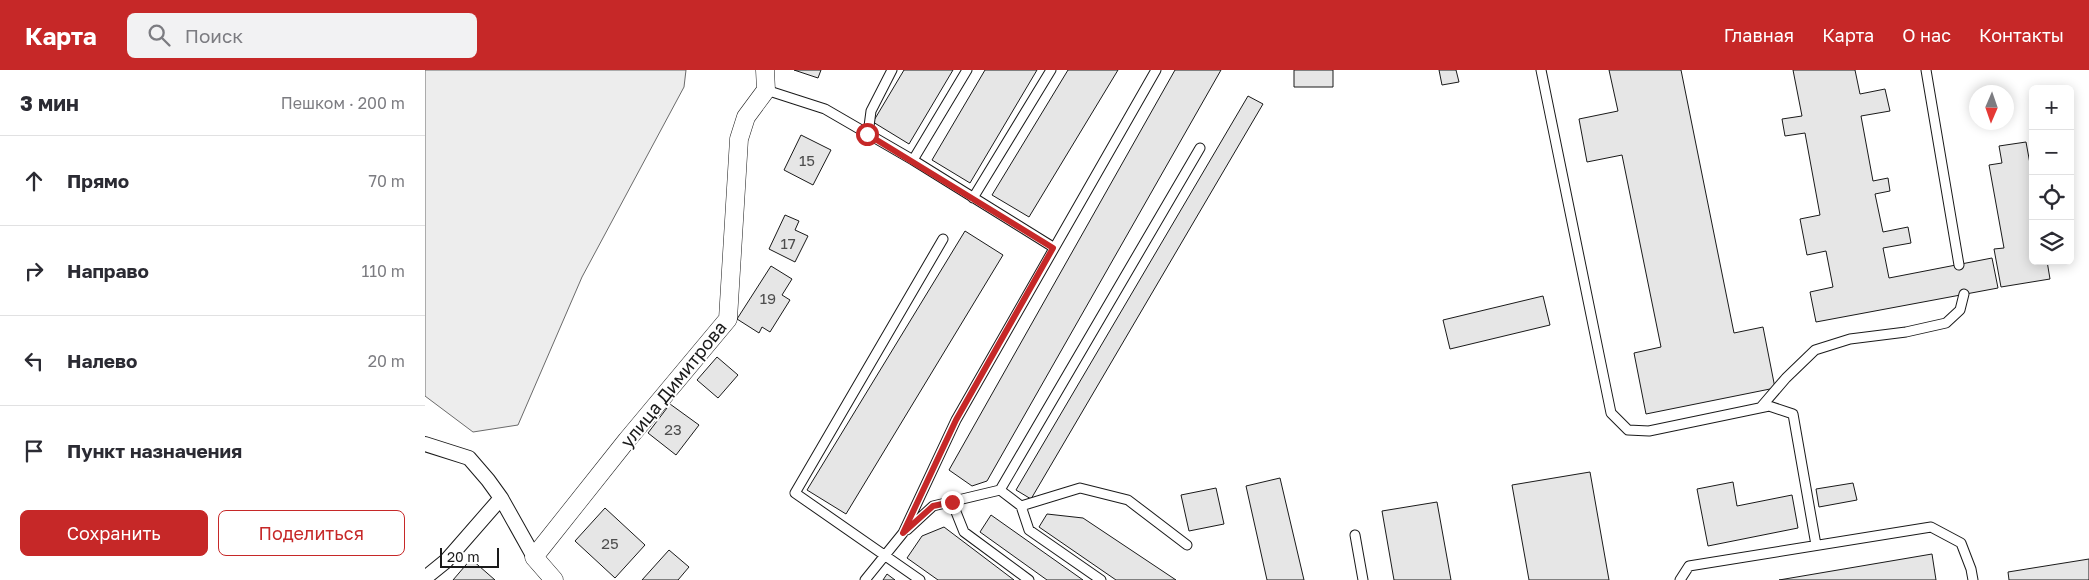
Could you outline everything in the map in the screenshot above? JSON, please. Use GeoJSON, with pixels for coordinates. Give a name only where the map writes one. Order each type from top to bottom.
{"type":"FeatureCollection","features":[{"type":"Feature","properties":{"kind":"street"},"geometry":{"type":"LineString","coordinates":[[765,70],[766,90]]}},
{"type":"Feature","properties":{"kind":"street","name":"улица Димитрова"},"geometry":{"type":"LineString","coordinates":[[535,557],[627,440],[728,319],[739,139],[746,117],[766,90]]}},
{"type":"Feature","properties":{"kind":"street"},"geometry":{"type":"LineString","coordinates":[[425,444],[444,448],[469,458],[489,480],[535,557],[553,580]]}},
{"type":"Feature","properties":{"kind":"street"},"geometry":{"type":"LineString","coordinates":[[425,578],[446,561],[501,498]]}},
{"type":"Feature","properties":{"kind":"lane"},"geometry":{"type":"LineString","coordinates":[[867,134],[871,111],[892,70]]}},
{"type":"Feature","properties":{"kind":"lane"},"geometry":{"type":"LineString","coordinates":[[913,160],[967,70]]}},
{"type":"Feature","properties":{"kind":"lane"},"geometry":{"type":"LineString","coordinates":[[973,198],[1051,70]]}},
{"type":"Feature","properties":{"kind":"lane"},"geometry":{"type":"LineString","coordinates":[[903,533],[956,420],[1156,70]]}},
{"type":"Feature","properties":{"kind":"lane"},"geometry":{"type":"LineString","coordinates":[[1541,70],[1611,413],[1629,430],[1649,431],[1769,406],[1793,414],[1816,545]]}},
{"type":"Feature","properties":{"kind":"lane"},"geometry":{"type":"LineString","coordinates":[[1926,70],[1959,265]]}},
{"type":"Feature","properties":{"kind":"lane"},"geometry":{"type":"LineString","coordinates":[[766,90],[825,109],[913,160],[1053,248]]}},
{"type":"Feature","properties":{"kind":"lane"},"geometry":{"type":"LineString","coordinates":[[865,580],[903,533],[933,506],[1000,490],[1200,148]]}},
{"type":"Feature","properties":{"kind":"lane"},"geometry":{"type":"LineString","coordinates":[[920,580],[795,493],[943,239]]}},
{"type":"Feature","properties":{"kind":"lane"},"geometry":{"type":"LineString","coordinates":[[1761,407],[1786,378],[1815,350],[1850,339],[1906,332],[1946,322],[1960,310],[1964,294]]}},
{"type":"Feature","properties":{"kind":"lane"},"geometry":{"type":"LineString","coordinates":[[1021,506],[1080,488],[1128,500],[1187,545]]}},
{"type":"Feature","properties":{"kind":"lane"},"geometry":{"type":"LineString","coordinates":[[1000,490],[1021,506],[1029,530],[1101,580]]}},
{"type":"Feature","properties":{"kind":"lane"},"geometry":{"type":"LineString","coordinates":[[952,502],[964,532],[1029,580]]}},
{"type":"Feature","properties":{"kind":"lane"},"geometry":{"type":"LineString","coordinates":[[1680,580],[1689,566],[1931,527],[1961,543],[1973,580]]}},
{"type":"Feature","properties":{"kind":"lane"},"geometry":{"type":"LineString","coordinates":[[1355,535],[1363,580]]}},
{"type":"Feature","properties":{"kind":"shaded area"},"geometry":{"type":"Polygon","coordinates":[[[425,70],[686,70],[684,87],[582,277],[518,425],[473,432],[425,396],[425,70]]]}},
{"type":"Feature","properties":{"kind":"building"},"geometry":{"type":"Polygon","coordinates":[[[794,70],[821,70],[818,78],[794,70]]]}},
{"type":"Feature","properties":{"kind":"building"},"geometry":{"type":"Polygon","coordinates":[[[904,70],[953,70],[909,144],[873,122],[904,70]]]}},
{"type":"Feature","properties":{"kind":"building"},"geometry":{"type":"Polygon","coordinates":[[[985,70],[1037,70],[970,183],[932,160],[985,70]]]}},
{"type":"Feature","properties":{"kind":"building"},"geometry":{"type":"Polygon","coordinates":[[[1068,70],[1118,70],[1029,217],[992,195],[1068,70]]]}},
{"type":"Feature","properties":{"kind":"building"},"geometry":{"type":"Polygon","coordinates":[[[1175,70],[1221,70],[987,481],[972,486],[949,470],[1175,70]]]}},
{"type":"Feature","properties":{"kind":"building"},"geometry":{"type":"Polygon","coordinates":[[[1294,70],[1333,70],[1333,87],[1294,87],[1294,70]]]}},
{"type":"Feature","properties":{"kind":"building"},"geometry":{"type":"Polygon","coordinates":[[[1439,70],[1456,70],[1459,82],[1442,85],[1439,70]]]}},
{"type":"Feature","properties":{"kind":"building"},"geometry":{"type":"Polygon","coordinates":[[[1609,70],[1681,70],[1734,333],[1763,327],[1775,388],[1646,414],[1634,353],[1661,347],[1622,155],[1587,162],[1579,119],[1618,111],[1609,70]]]}},
{"type":"Feature","properties":{"kind":"building"},"geometry":{"type":"Polygon","coordinates":[[[1793,70],[1855,70],[1860,94],[1885,89],[1890,111],[1861,116],[1873,181],[1888,178],[1890,191],[1875,194],[1883,232],[1908,227],[1911,243],[1883,248],[1889,278],[1992,258],[1998,288],[1816,322],[1810,292],[1833,287],[1826,251],[1807,255],[1800,219],[1820,215],[1805,133],[1785,136],[1782,119],[1802,116],[1793,70]]]}},
{"type":"Feature","properties":{"kind":"building"},"geometry":{"type":"Polygon","coordinates":[[[1248,96],[1263,104],[1031,499],[1016,490],[1248,96]]]}},
{"type":"Feature","properties":{"kind":"building"},"geometry":{"type":"Polygon","coordinates":[[[801,135],[831,150],[813,185],[784,170],[801,135]]]}},
{"type":"Feature","properties":{"kind":"building"},"geometry":{"type":"Polygon","coordinates":[[[2026,142],[2029,158],[2029,265],[2048,265],[2050,279],[2001,287],[1994,249],[2004,248],[1989,165],[2002,163],[1999,146],[2026,142]]]}},
{"type":"Feature","properties":{"kind":"building"},"geometry":{"type":"Polygon","coordinates":[[[785,215],[799,221],[795,230],[808,236],[795,262],[769,249],[785,215]]]}},
{"type":"Feature","properties":{"kind":"building"},"geometry":{"type":"Polygon","coordinates":[[[965,231],[1003,255],[846,514],[807,490],[965,231]]]}},
{"type":"Feature","properties":{"kind":"building"},"geometry":{"type":"Polygon","coordinates":[[[771,266],[792,279],[782,295],[790,300],[770,332],[762,327],[759,333],[737,319],[771,266]]]}},
{"type":"Feature","properties":{"kind":"building"},"geometry":{"type":"Polygon","coordinates":[[[1543,296],[1550,325],[1450,349],[1443,320],[1543,296]]]}},
{"type":"Feature","properties":{"kind":"building"},"geometry":{"type":"Polygon","coordinates":[[[717,357],[738,375],[718,398],[697,380],[717,357]]]}},
{"type":"Feature","properties":{"kind":"building"},"geometry":{"type":"Polygon","coordinates":[[[670,404],[699,425],[676,455],[648,433],[670,404]]]}},
{"type":"Feature","properties":{"kind":"building"},"geometry":{"type":"Polygon","coordinates":[[[1590,472],[1609,580],[1529,580],[1512,485],[1590,472]]]}},
{"type":"Feature","properties":{"kind":"building"},"geometry":{"type":"Polygon","coordinates":[[[1280,478],[1304,580],[1267,580],[1246,486],[1280,478]]]}},
{"type":"Feature","properties":{"kind":"building"},"geometry":{"type":"Polygon","coordinates":[[[1733,482],[1737,506],[1792,495],[1798,528],[1708,546],[1697,489],[1733,482]]]}},
{"type":"Feature","properties":{"kind":"building"},"geometry":{"type":"Polygon","coordinates":[[[1853,483],[1857,500],[1819,507],[1816,489],[1853,483]]]}},
{"type":"Feature","properties":{"kind":"building"},"geometry":{"type":"Polygon","coordinates":[[[1216,488],[1224,524],[1189,531],[1181,495],[1216,488]]]}},
{"type":"Feature","properties":{"kind":"building"},"geometry":{"type":"Polygon","coordinates":[[[1437,502],[1451,580],[1394,580],[1382,511],[1437,502]]]}},
{"type":"Feature","properties":{"kind":"building"},"geometry":{"type":"Polygon","coordinates":[[[605,508],[645,545],[615,578],[575,541],[605,508]]]}},
{"type":"Feature","properties":{"kind":"building"},"geometry":{"type":"Polygon","coordinates":[[[1047,514],[1083,518],[1176,580],[1116,580],[1039,527],[1047,514]]]}},
{"type":"Feature","properties":{"kind":"building"},"geometry":{"type":"Polygon","coordinates":[[[991,515],[1083,580],[1047,580],[980,532],[991,515]]]}},
{"type":"Feature","properties":{"kind":"building"},"geometry":{"type":"Polygon","coordinates":[[[944,527],[1014,580],[938,580],[907,558],[922,536],[944,527]]]}},
{"type":"Feature","properties":{"kind":"building"},"geometry":{"type":"Polygon","coordinates":[[[669,550],[689,567],[678,580],[642,580],[669,550]]]}},
{"type":"Feature","properties":{"kind":"building"},"geometry":{"type":"Polygon","coordinates":[[[1932,554],[1936,580],[1779,580],[1932,554]]]}},
{"type":"Feature","properties":{"kind":"building"},"geometry":{"type":"Polygon","coordinates":[[[471,559],[495,580],[453,580],[471,559]]]}},
{"type":"Feature","properties":{"kind":"building"},"geometry":{"type":"Polygon","coordinates":[[[2089,559],[2089,580],[2009,580],[2008,572],[2089,559]]]}},
{"type":"Feature","properties":{"kind":"building"},"geometry":{"type":"Polygon","coordinates":[[[887,574],[895,580],[883,580],[887,574]]]}},
{"type":"Feature","properties":{"kind":"route"},"geometry":{"type":"LineString","coordinates":[[867,134],[913,160],[1053,248],[956,420],[903,533],[933,506],[952,502]]}}]}
